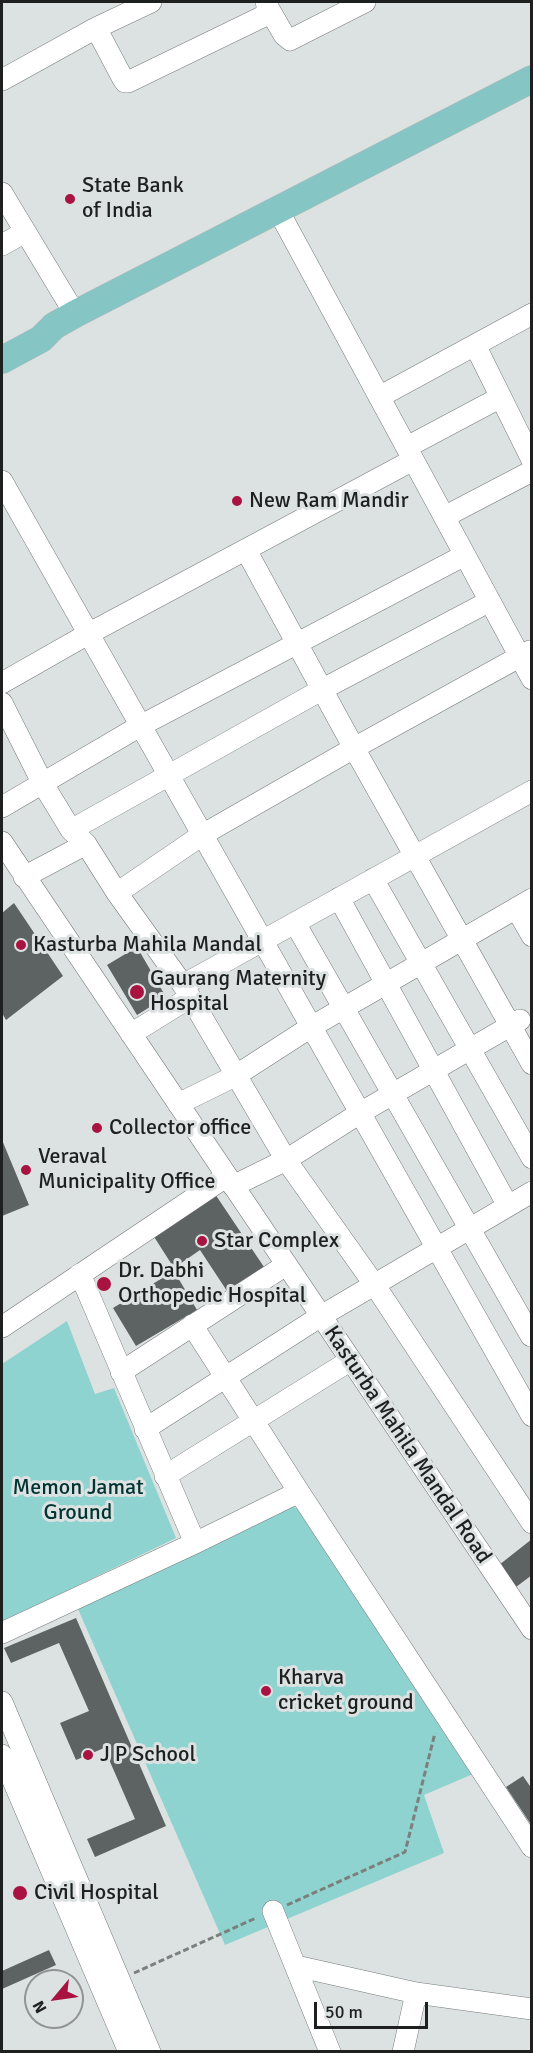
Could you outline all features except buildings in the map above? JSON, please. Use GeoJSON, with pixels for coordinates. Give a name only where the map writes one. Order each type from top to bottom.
{"type":"FeatureCollection","features":[{"type":"Feature","properties":{"kind":"main road"},"geometry":{"type":"LineString","coordinates":[[2,344],[37,328],[64,320],[531,79]]}},
{"type":"Feature","properties":{"kind":"main road"},"geometry":{"type":"LineString","coordinates":[[2,360],[41,339],[64,320]]}},
{"type":"Feature","properties":{"kind":"street"},"geometry":{"type":"LineString","coordinates":[[2,80],[96,28],[151,2]]}},
{"type":"Feature","properties":{"kind":"street"},"geometry":{"type":"LineString","coordinates":[[267,5],[284,35],[290,40],[365,2]]}},
{"type":"Feature","properties":{"kind":"street"},"geometry":{"type":"LineString","coordinates":[[96,28],[123,79],[128,82],[262,17],[267,5]]}},
{"type":"Feature","properties":{"kind":"street"},"geometry":{"type":"LineString","coordinates":[[2,193],[25,232],[64,320]]}},
{"type":"Feature","properties":{"kind":"street"},"geometry":{"type":"LineString","coordinates":[[278,210],[490,601],[526,654],[531,679]]}},
{"type":"Feature","properties":{"kind":"street"},"geometry":{"type":"LineString","coordinates":[[2,245],[25,232]]}},
{"type":"Feature","properties":{"kind":"street"},"geometry":{"type":"LineString","coordinates":[[379,397],[531,314]]}},
{"type":"Feature","properties":{"kind":"street"},"geometry":{"type":"LineString","coordinates":[[475,345],[531,460]]}},
{"type":"Feature","properties":{"kind":"street"},"geometry":{"type":"LineString","coordinates":[[2,684],[88,634],[246,550],[410,454],[501,397]]}},
{"type":"Feature","properties":{"kind":"street"},"geometry":{"type":"LineString","coordinates":[[444,517],[531,471]]}},
{"type":"Feature","properties":{"kind":"street"},"geometry":{"type":"LineString","coordinates":[[2,481],[531,1416]]}},
{"type":"Feature","properties":{"kind":"street"},"geometry":{"type":"LineString","coordinates":[[246,550],[462,939],[515,1023],[531,1065]]}},
{"type":"Feature","properties":{"kind":"street"},"geometry":{"type":"LineString","coordinates":[[2,807],[140,726],[465,555]]}},
{"type":"Feature","properties":{"kind":"street"},"geometry":{"type":"LineString","coordinates":[[24,876],[168,776],[323,689],[490,601]]}},
{"type":"Feature","properties":{"kind":"street"},"geometry":{"type":"LineString","coordinates":[[117,894],[202,835],[354,748],[526,654]]}},
{"type":"Feature","properties":{"kind":"street"},"geometry":{"type":"LineString","coordinates":[[4,715],[43,784],[186,991],[286,1160],[374,1284],[531,1523]]}},
{"type":"Feature","properties":{"kind":"street"},"geometry":{"type":"LineString","coordinates":[[131,1034],[186,991],[262,940],[416,857],[531,791]]}},
{"type":"Feature","properties":{"kind":"street","name":"Kasturba Mahila Mandal Road"},"geometry":{"type":"LineString","coordinates":[[2,842],[531,1629]]}},
{"type":"Feature","properties":{"kind":"street"},"geometry":{"type":"LineString","coordinates":[[373,879],[531,1158]]}},
{"type":"Feature","properties":{"kind":"street"},"geometry":{"type":"LineString","coordinates":[[339,898],[508,1206]]}},
{"type":"Feature","properties":{"kind":"street"},"geometry":{"type":"LineString","coordinates":[[178,1104],[235,1076],[311,1027],[524,903],[531,936]]}},
{"type":"Feature","properties":{"kind":"street"},"geometry":{"type":"LineString","coordinates":[[295,923],[531,1336]]}},
{"type":"Feature","properties":{"kind":"street"},"geometry":{"type":"LineString","coordinates":[[2,1327],[80,1274],[230,1181],[286,1160],[360,1113],[515,1023]]}},
{"type":"Feature","properties":{"kind":"street"},"geometry":{"type":"LineString","coordinates":[[145,1429],[321,1316],[531,1192]]}},
{"type":"Feature","properties":{"kind":"street"},"geometry":{"type":"LineString","coordinates":[[121,1372],[286,1265]]}},
{"type":"Feature","properties":{"kind":"street"},"geometry":{"type":"LineString","coordinates":[[80,1274],[195,1543]]}},
{"type":"Feature","properties":{"kind":"street"},"geometry":{"type":"LineString","coordinates":[[192,1325],[531,1847]]}},
{"type":"Feature","properties":{"kind":"street"},"geometry":{"type":"LineString","coordinates":[[165,1476],[351,1360]]}},
{"type":"Feature","properties":{"kind":"street"},"geometry":{"type":"LineString","coordinates":[[2,1633],[299,1492]]}},
{"type":"Feature","properties":{"kind":"street"},"geometry":{"type":"LineString","coordinates":[[2,1702],[26,1786],[129,2052]]}},
{"type":"Feature","properties":{"kind":"street"},"geometry":{"type":"LineString","coordinates":[[2,1755],[26,1786],[118,1979],[150,2052]]}},
{"type":"Feature","properties":{"kind":"street"},"geometry":{"type":"LineString","coordinates":[[273,1911],[330,2052]]}},
{"type":"Feature","properties":{"kind":"street"},"geometry":{"type":"LineString","coordinates":[[296,1966],[416,1993],[531,2009]]}},
{"type":"Feature","properties":{"kind":"street"},"geometry":{"type":"LineString","coordinates":[[404,2052],[416,1993]]}},
{"type":"Feature","properties":{"kind":"path"},"geometry":{"type":"LineString","coordinates":[[118,1979],[405,1852],[441,1708]]}},
{"type":"Feature","properties":{"kind":"green space","name":"Memon Jamat Ground"},"geometry":{"type":"Polygon","coordinates":[[[67,1321],[95,1394],[114,1388],[176,1538],[2,1622],[2,1364],[67,1321]]]}},
{"type":"Feature","properties":{"kind":"green space","name":"Kharva cricket ground"},"geometry":{"type":"Polygon","coordinates":[[[285,1507],[294,1507],[303,1512],[473,1774],[424,1795],[444,1853],[225,1945],[78,1609],[285,1507]]]}},
{"type":"Feature","properties":{"kind":"place","name":"State Bank of India"},"geometry":{"type":"Point","coordinates":[70,199]}},
{"type":"Feature","properties":{"kind":"place","name":"New Ram Mandir"},"geometry":{"type":"Point","coordinates":[237,501]}},
{"type":"Feature","properties":{"kind":"place","name":"Kasturba Mahila Mandal"},"geometry":{"type":"Point","coordinates":[21,945]}},
{"type":"Feature","properties":{"kind":"place","name":"Gaurang Maternity Hospital"},"geometry":{"type":"Point","coordinates":[137,992]}},
{"type":"Feature","properties":{"kind":"place","name":"Collector office"},"geometry":{"type":"Point","coordinates":[97,1128]}},
{"type":"Feature","properties":{"kind":"place","name":"Veraval Municipality Office"},"geometry":{"type":"Point","coordinates":[26,1170]}},
{"type":"Feature","properties":{"kind":"place","name":"Star Complex"},"geometry":{"type":"Point","coordinates":[202,1241]}},
{"type":"Feature","properties":{"kind":"place","name":"Dr. Dabhi Orthopedic Hospital"},"geometry":{"type":"Point","coordinates":[104,1284]}},
{"type":"Feature","properties":{"kind":"place","name":"Kharva cricket ground"},"geometry":{"type":"Point","coordinates":[266,1691]}},
{"type":"Feature","properties":{"kind":"place","name":"J P School"},"geometry":{"type":"Point","coordinates":[88,1755]}},
{"type":"Feature","properties":{"kind":"place","name":"Civil Hospital"},"geometry":{"type":"Point","coordinates":[20,1893]}}]}
